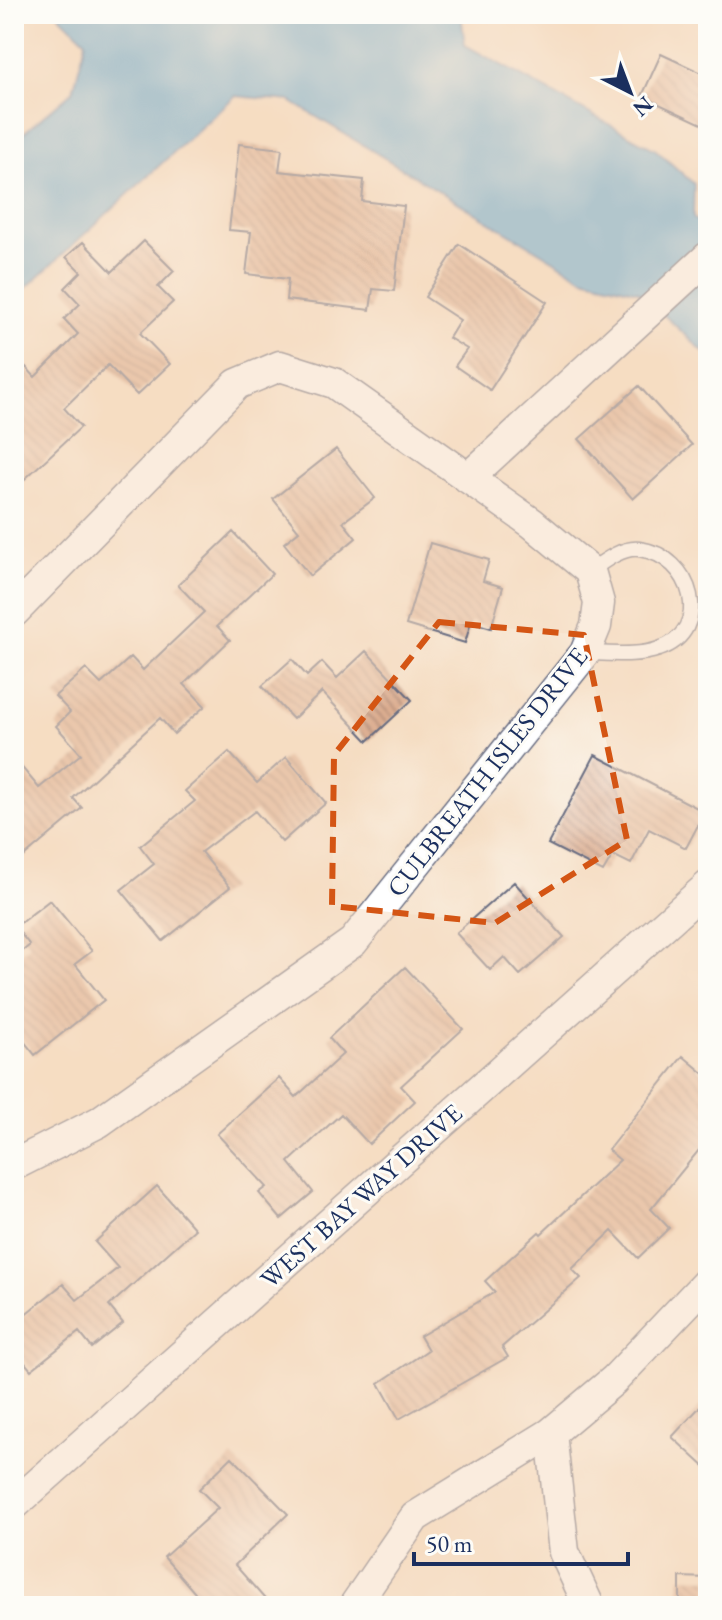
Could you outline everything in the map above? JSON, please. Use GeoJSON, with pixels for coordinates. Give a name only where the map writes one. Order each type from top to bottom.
{"type":"FeatureCollection","features":[{"type":"Feature","properties":{"kind":"street"},"geometry":{"type":"LineString","coordinates":[[468,478],[708,257]]}},
{"type":"Feature","properties":{"kind":"street"},"geometry":{"type":"LineString","coordinates":[[14,612],[237,384],[280,366],[334,383],[532,523],[590,571]]}},
{"type":"Feature","properties":{"kind":"street","name":"CULBREATH ISLES DRIVE"},"geometry":{"type":"LineString","coordinates":[[14,1165],[99,1122],[353,942],[585,653],[596,626],[599,603],[590,571]]}},
{"type":"Feature","properties":{"kind":"street","name":"WEST BAY WAY DRIVE"},"geometry":{"type":"LineString","coordinates":[[14,1505],[708,886]]}},
{"type":"Feature","properties":{"kind":"street"},"geometry":{"type":"LineString","coordinates":[[354,1606],[415,1517],[551,1433],[614,1380],[708,1281]]}},
{"type":"Feature","properties":{"kind":"street"},"geometry":{"type":"LineString","coordinates":[[551,1433],[564,1552],[589,1606]]}},
{"type":"Feature","properties":{"kind":"lane"},"geometry":{"type":"LineString","coordinates":[[585,653],[644,653],[662,649],[677,637],[690,620],[692,599],[685,579],[668,560],[638,548],[609,557],[590,571]]}},
{"type":"Feature","properties":{"kind":"highlighted area"},"geometry":{"type":"Polygon","coordinates":[[[439,622],[584,635],[627,840],[495,923],[332,906],[334,755],[439,622]]]}},
{"type":"Feature","properties":{"kind":"water"},"geometry":{"type":"Polygon","coordinates":[[[58,14],[461,14],[465,45],[656,150],[694,184],[693,218],[708,228],[708,356],[638,291],[583,278],[290,101],[235,96],[14,299],[14,141],[73,91],[86,41],[58,14]]]}},
{"type":"Feature","properties":{"kind":"building"},"geometry":{"type":"Polygon","coordinates":[[[661,54],[708,76],[708,127],[642,96],[661,54]]]}},
{"type":"Feature","properties":{"kind":"building"},"geometry":{"type":"Polygon","coordinates":[[[239,144],[282,149],[279,171],[364,180],[362,201],[404,206],[394,291],[373,289],[370,310],[286,300],[288,279],[246,274],[251,232],[229,230],[239,144]]]}},
{"type":"Feature","properties":{"kind":"building"},"geometry":{"type":"Polygon","coordinates":[[[144,241],[174,271],[158,287],[173,302],[140,333],[170,364],[137,395],[108,365],[64,408],[81,427],[14,489],[14,378],[26,367],[35,377],[78,334],[64,319],[80,304],[65,288],[81,272],[66,257],[83,242],[112,272],[144,241]]]}},
{"type":"Feature","properties":{"kind":"building"},"geometry":{"type":"Polygon","coordinates":[[[459,244],[547,302],[490,390],[455,366],[467,349],[449,338],[460,320],[425,297],[459,244]]]}},
{"type":"Feature","properties":{"kind":"building"},"geometry":{"type":"Polygon","coordinates":[[[639,386],[692,445],[633,499],[579,439],[639,386]]]}},
{"type":"Feature","properties":{"kind":"building"},"geometry":{"type":"Polygon","coordinates":[[[336,449],[375,498],[343,522],[356,538],[310,576],[284,543],[299,531],[273,499],[336,449]]]}},
{"type":"Feature","properties":{"kind":"building"},"geometry":{"type":"Polygon","coordinates":[[[233,532],[272,574],[217,626],[230,640],[184,684],[205,706],[174,734],[160,718],[73,798],[82,808],[14,865],[14,758],[39,788],[81,754],[56,726],[70,712],[55,696],[86,669],[101,684],[131,657],[143,670],[204,612],[178,585],[233,532]]]}},
{"type":"Feature","properties":{"kind":"building"},"geometry":{"type":"Polygon","coordinates":[[[430,543],[489,560],[483,581],[503,587],[491,628],[471,622],[465,643],[406,625],[430,543]]]}},
{"type":"Feature","properties":{"kind":"building"},"geometry":{"type":"Polygon","coordinates":[[[366,651],[412,700],[368,741],[322,692],[293,719],[262,686],[292,659],[307,676],[322,662],[337,678],[366,651]]]}},
{"type":"Feature","properties":{"kind":"building"},"geometry":{"type":"Polygon","coordinates":[[[229,752],[257,783],[286,757],[326,803],[282,842],[255,811],[201,852],[230,887],[163,941],[121,890],[154,864],[140,846],[195,801],[185,791],[229,752]]]}},
{"type":"Feature","properties":{"kind":"building"},"geometry":{"type":"Polygon","coordinates":[[[595,755],[705,812],[686,848],[649,829],[631,864],[613,855],[603,872],[548,844],[595,755]]]}},
{"type":"Feature","properties":{"kind":"building"},"geometry":{"type":"Polygon","coordinates":[[[514,882],[564,937],[520,975],[504,957],[490,970],[456,933],[514,882]]]}},
{"type":"Feature","properties":{"kind":"building"},"geometry":{"type":"Polygon","coordinates":[[[50,900],[92,951],[75,964],[104,1000],[35,1055],[14,1029],[14,958],[30,945],[15,927],[50,900]]]}},
{"type":"Feature","properties":{"kind":"building"},"geometry":{"type":"Polygon","coordinates":[[[405,967],[463,1029],[401,1086],[415,1101],[369,1144],[341,1114],[289,1162],[313,1192],[281,1219],[259,1193],[267,1187],[217,1134],[279,1078],[296,1097],[343,1054],[329,1038],[405,967]]]}},
{"type":"Feature","properties":{"kind":"building"},"geometry":{"type":"Polygon","coordinates":[[[683,1056],[708,1077],[708,1139],[651,1209],[669,1228],[638,1258],[612,1231],[572,1269],[581,1278],[502,1347],[508,1357],[399,1419],[379,1383],[428,1350],[420,1336],[495,1292],[485,1281],[620,1160],[608,1150],[683,1056]]]}},
{"type":"Feature","properties":{"kind":"building"},"geometry":{"type":"Polygon","coordinates":[[[157,1186],[195,1229],[109,1306],[123,1323],[92,1348],[79,1332],[31,1370],[14,1350],[14,1323],[63,1284],[77,1300],[118,1268],[95,1242],[157,1186]]]}},
{"type":"Feature","properties":{"kind":"building"},"geometry":{"type":"Polygon","coordinates":[[[708,1398],[708,1470],[672,1437],[708,1398]]]}},
{"type":"Feature","properties":{"kind":"building"},"geometry":{"type":"Polygon","coordinates":[[[232,1457],[288,1514],[235,1565],[271,1606],[206,1606],[164,1557],[218,1508],[199,1489],[232,1457]]]}},
{"type":"Feature","properties":{"kind":"building"},"geometry":{"type":"Polygon","coordinates":[[[680,1577],[708,1578],[708,1601],[680,1601],[680,1577]]]}}]}
